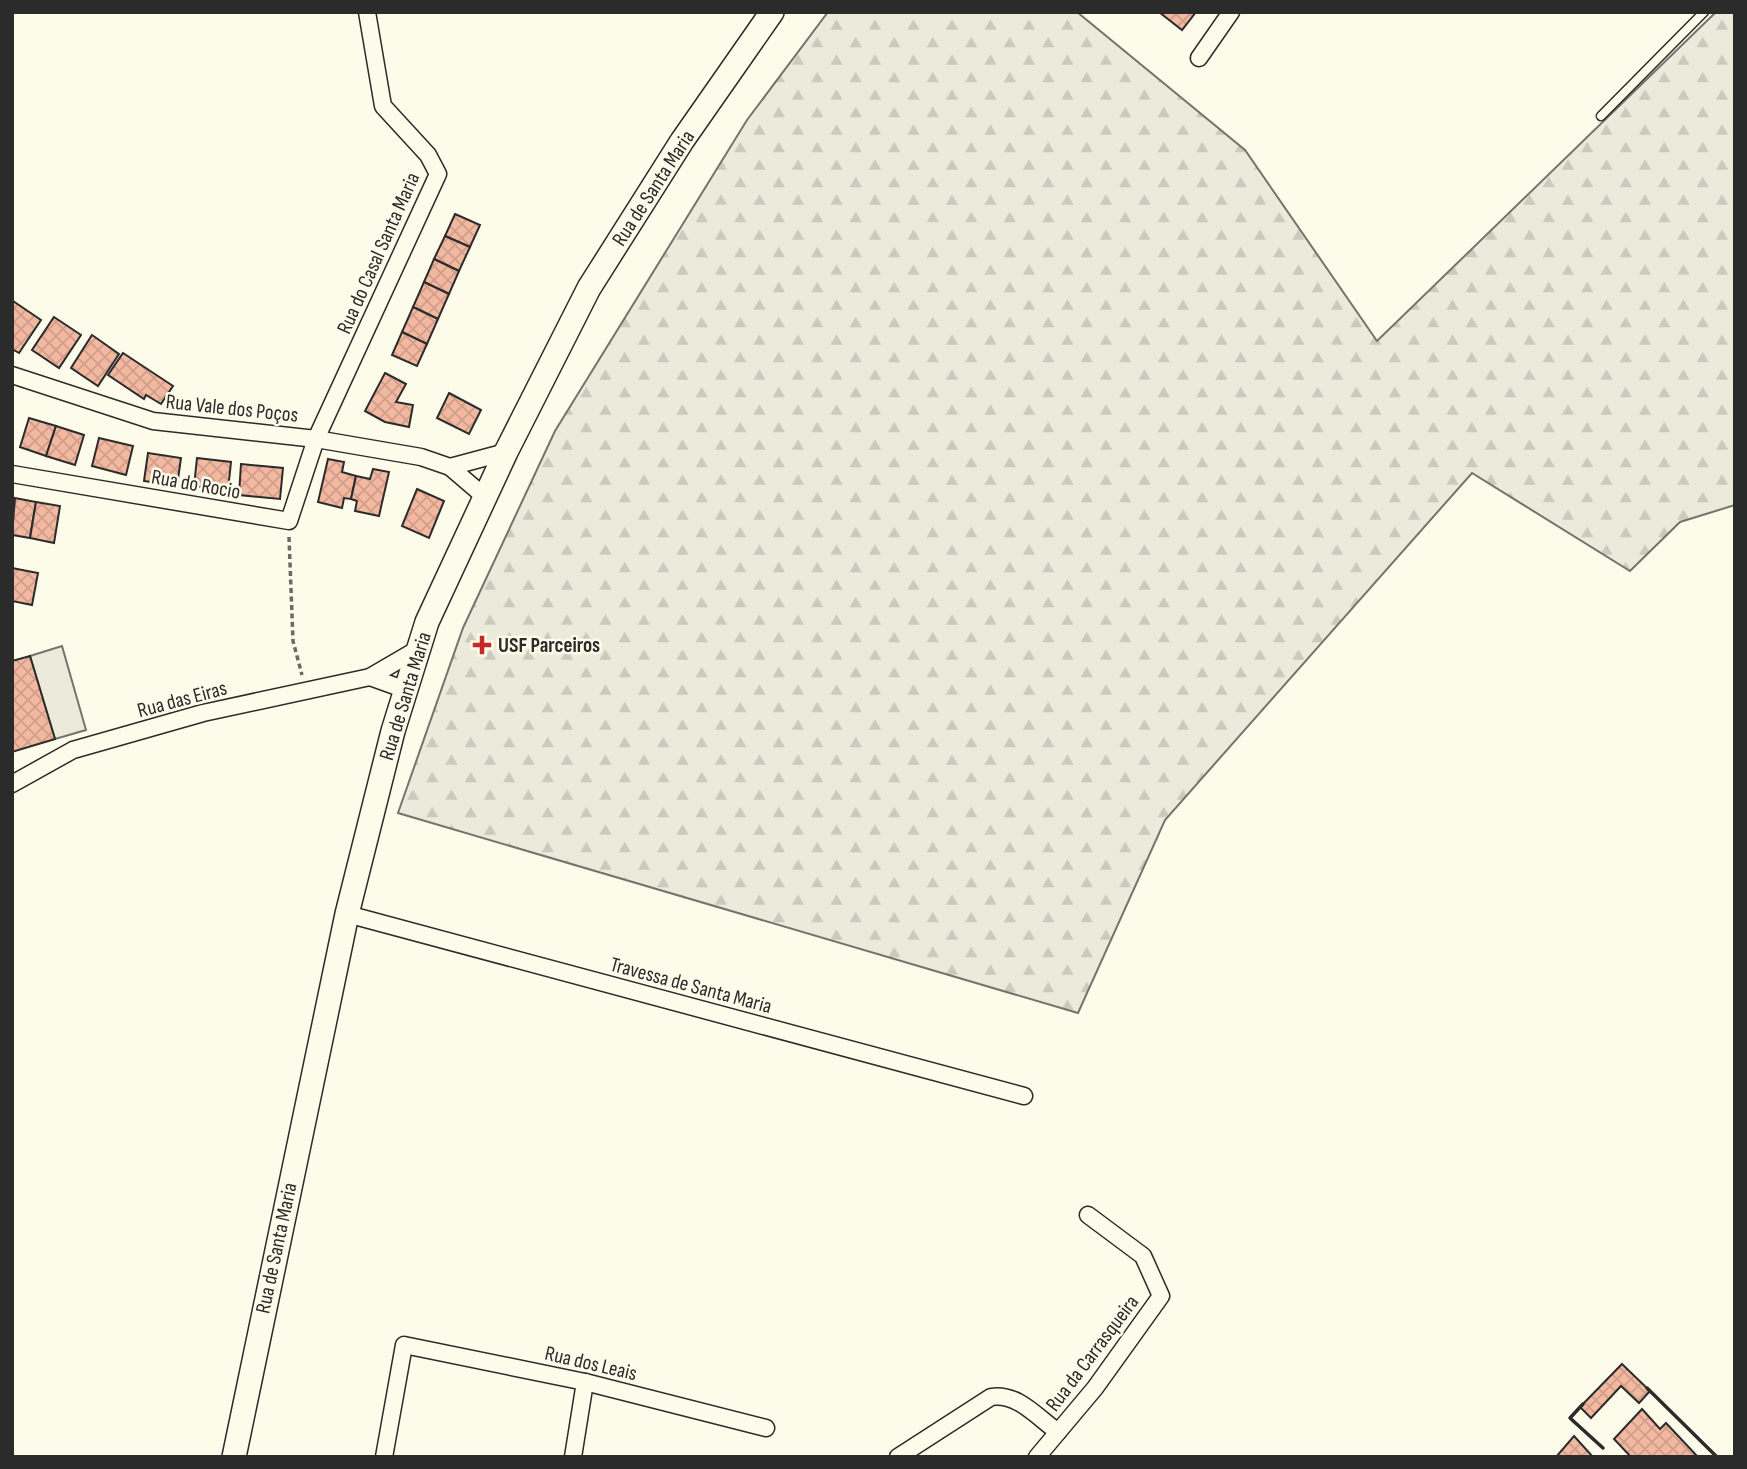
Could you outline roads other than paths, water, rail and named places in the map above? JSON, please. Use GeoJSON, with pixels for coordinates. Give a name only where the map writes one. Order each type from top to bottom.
{"type":"FeatureCollection","features":[{"type":"Feature","properties":{"kind":"street","name":"Rua do Casal Santa Maria"},"geometry":{"type":"LineString","coordinates":[[316,439],[438,174],[428,155],[383,106],[367,12]]}},
{"type":"Feature","properties":{"kind":"street","name":"Rua de Santa Maria"},"geometry":{"type":"LineString","coordinates":[[234,1457],[347,914],[406,690],[427,622],[506,452],[589,288],[682,141],[772,12]]}},
{"type":"Feature","properties":{"kind":"street"},"geometry":{"type":"LineString","coordinates":[[1199,58],[1231,12]]}},
{"type":"Feature","properties":{"kind":"street","name":"Rua Vale dos Poços"},"geometry":{"type":"LineString","coordinates":[[12,375],[153,421],[316,439],[421,457],[450,467],[485,497]]}},
{"type":"Feature","properties":{"kind":"street","name":"Rua do Rocio"},"geometry":{"type":"LineString","coordinates":[[12,474],[289,520],[316,439]]}},
{"type":"Feature","properties":{"kind":"street"},"geometry":{"type":"LineString","coordinates":[[450,467],[506,452]]}},
{"type":"Feature","properties":{"kind":"street","name":"Rua das Eiras"},"geometry":{"type":"LineString","coordinates":[[12,784],[73,750],[203,713],[370,677],[418,649]]}},
{"type":"Feature","properties":{"kind":"street"},"geometry":{"type":"LineString","coordinates":[[370,677],[406,690]]}},
{"type":"Feature","properties":{"kind":"street","name":"Travessa de Santa Maria"},"geometry":{"type":"LineString","coordinates":[[347,914],[1024,1096]]}},
{"type":"Feature","properties":{"kind":"street","name":"Rua da Carrasqueira"},"geometry":{"type":"LineString","coordinates":[[1037,1457],[1161,1296],[1143,1256],[1087,1215]]}},
{"type":"Feature","properties":{"kind":"street","name":"Rua dos Leais"},"geometry":{"type":"LineString","coordinates":[[384,1457],[404,1345],[585,1382],[766,1428]]}},
{"type":"Feature","properties":{"kind":"street"},"geometry":{"type":"LineString","coordinates":[[573,1457],[585,1382]]}},
{"type":"Feature","properties":{"kind":"street"},"geometry":{"type":"LineString","coordinates":[[898,1457],[991,1397],[1003,1395],[1012,1398],[1058,1432]]}},
{"type":"Feature","properties":{"kind":"lane"},"geometry":{"type":"LineString","coordinates":[[1601,116],[1704,12]]}},
{"type":"Feature","properties":{"kind":"place","name":"USF Parceiros"},"geometry":{"type":"Point","coordinates":[482,645]}}]}
